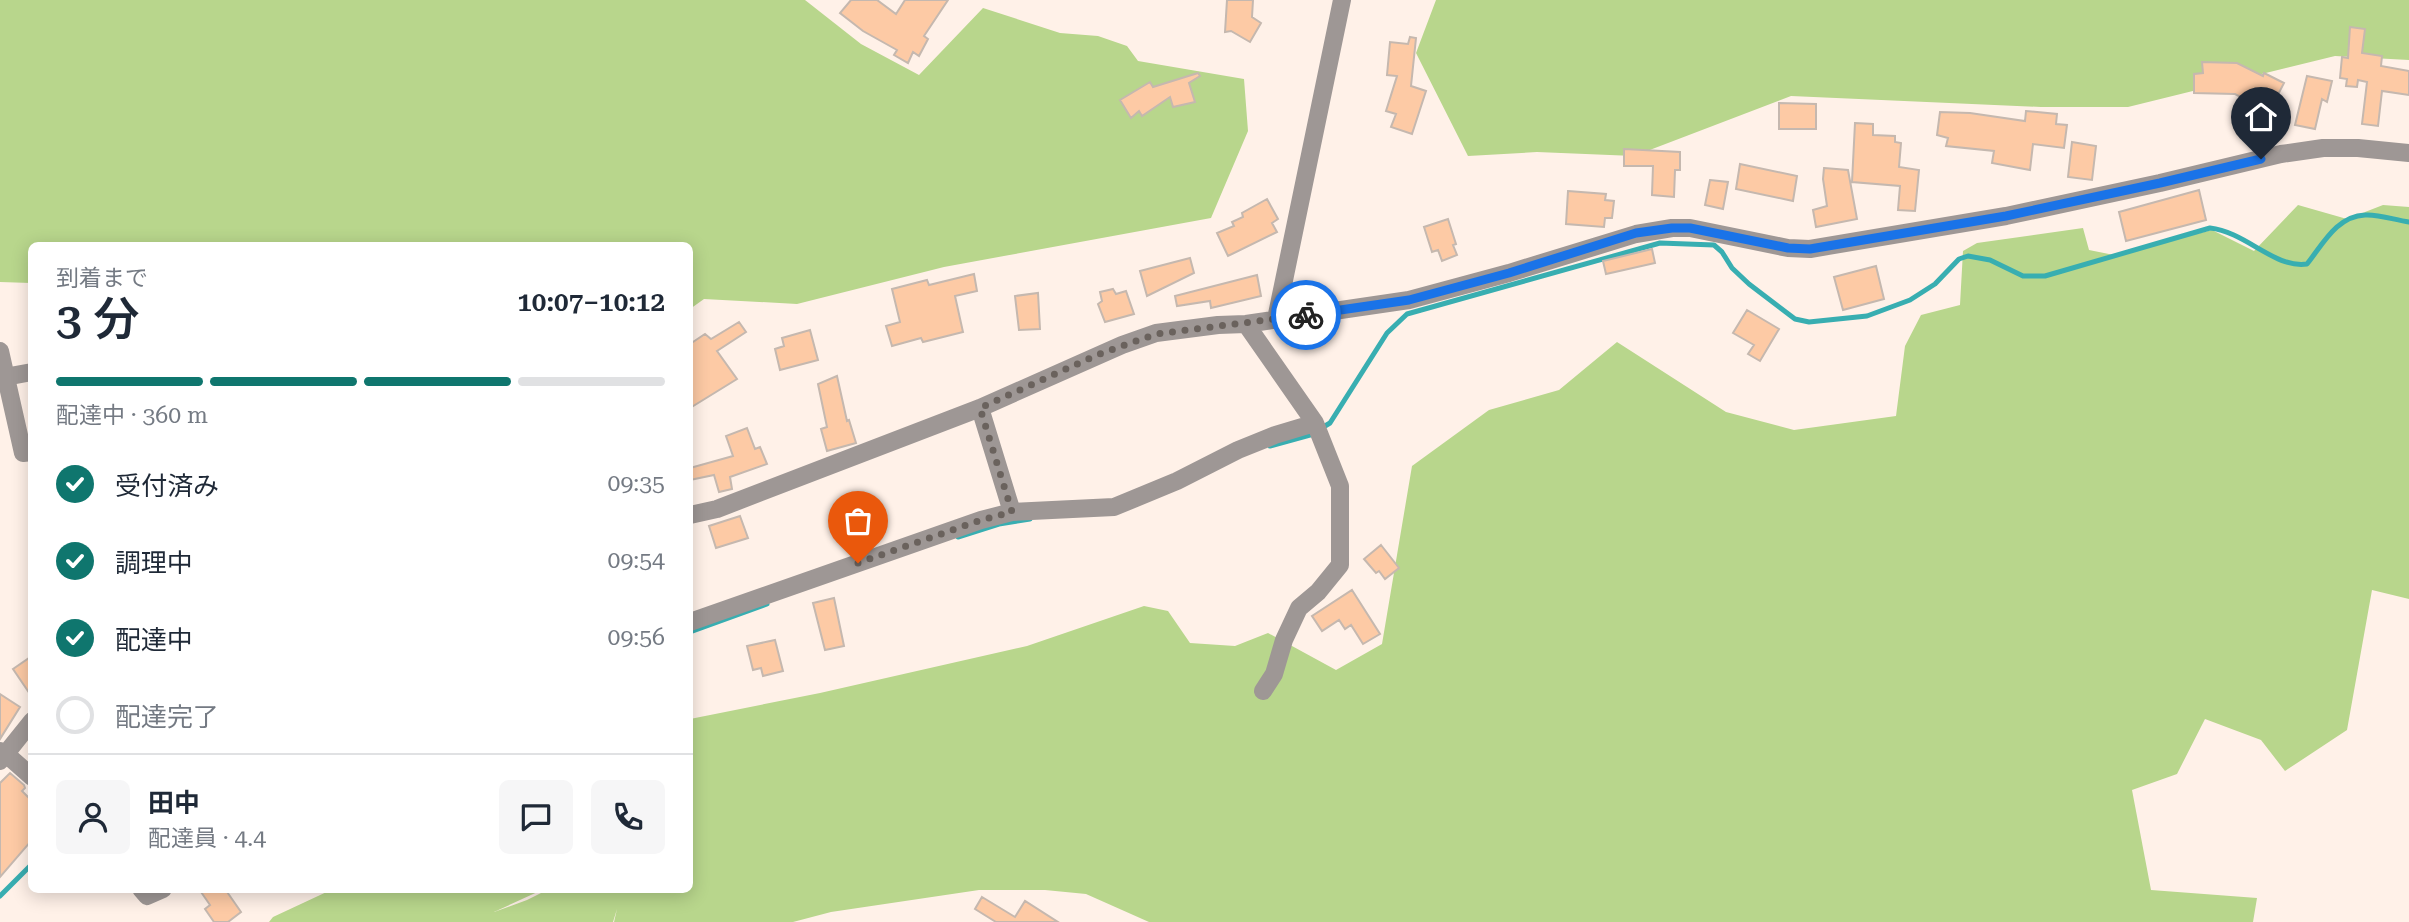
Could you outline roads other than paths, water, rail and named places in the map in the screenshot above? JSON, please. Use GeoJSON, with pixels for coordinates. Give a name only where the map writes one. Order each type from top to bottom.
{"type":"FeatureCollection","features":[{"type":"Feature","properties":{"kind":"street"},"geometry":{"type":"LineString","coordinates":[[1276,319],[1342,0]]}},
{"type":"Feature","properties":{"kind":"street"},"geometry":{"type":"LineString","coordinates":[[693,514],[717,509],[980,408],[1097,355],[1156,334],[1409,300],[1509,273],[1636,233],[1690,228],[1788,248],[1810,249],[2006,216],[2281,154],[2323,148],[2409,153]]}},
{"type":"Feature","properties":{"kind":"street"},"geometry":{"type":"LineString","coordinates":[[1245,324],[1315,423],[1340,486],[1340,565],[1318,592],[1300,608],[1284,640],[1274,674],[1263,691]]}},
{"type":"Feature","properties":{"kind":"street"},"geometry":{"type":"LineString","coordinates":[[0,351],[2,378],[23,453],[28,452]]}},
{"type":"Feature","properties":{"kind":"street"},"geometry":{"type":"LineString","coordinates":[[2,378],[28,373]]}},
{"type":"Feature","properties":{"kind":"street"},"geometry":{"type":"LineString","coordinates":[[980,408],[1012,512]]}},
{"type":"Feature","properties":{"kind":"street"},"geometry":{"type":"LineString","coordinates":[[693,621],[981,520],[1012,512],[1114,507],[1177,481],[1238,450],[1315,423]]}},
{"type":"Feature","properties":{"kind":"street"},"geometry":{"type":"LineString","coordinates":[[28,726],[2,755],[28,774]]}},
{"type":"Feature","properties":{"kind":"waterway"},"geometry":{"type":"LineString","coordinates":[[1270,446],[1310,435],[1330,423],[1387,333],[1407,314],[1660,243],[1714,245],[1749,284],[1795,319],[1809,322],[1867,316],[1910,300],[1935,284],[1959,259],[1968,256],[1990,260],[2023,276],[2045,276],[2210,228],[2236,236],[2283,261],[2307,264],[2331,232],[2346,220],[2375,215],[2409,222]]}},
{"type":"Feature","properties":{"kind":"waterway"},"geometry":{"type":"LineString","coordinates":[[958,537],[999,524],[1030,519]]}},
{"type":"Feature","properties":{"kind":"waterway"},"geometry":{"type":"LineString","coordinates":[[693,631],[767,604]]}},
{"type":"Feature","properties":{"kind":"waterway"},"geometry":{"type":"LineString","coordinates":[[0,896],[28,868]]}}]}
